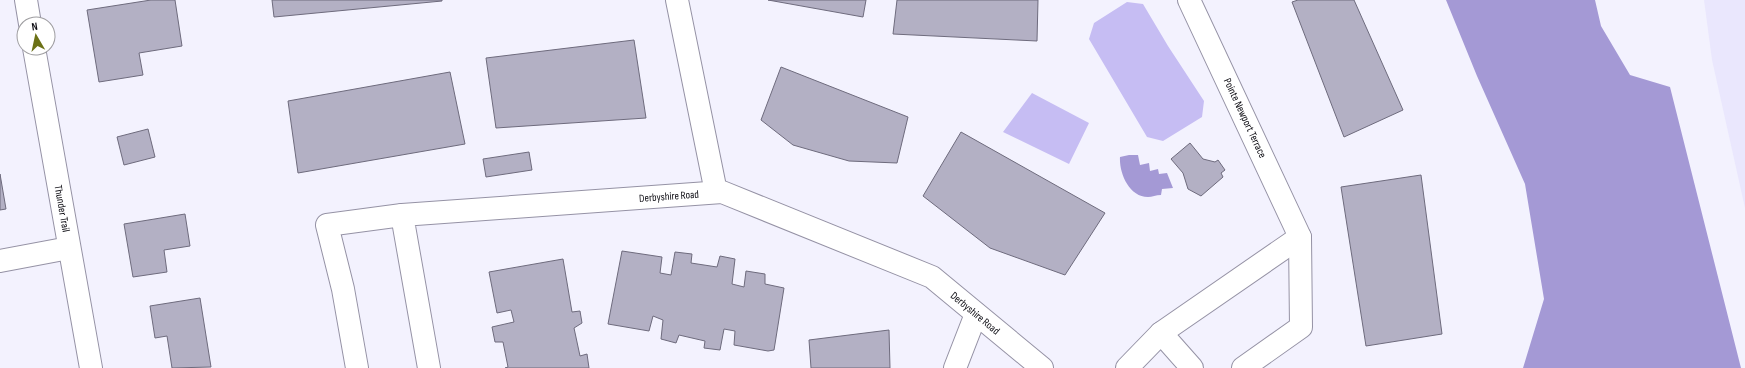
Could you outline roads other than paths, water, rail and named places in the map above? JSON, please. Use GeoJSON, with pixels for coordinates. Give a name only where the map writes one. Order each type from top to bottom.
{"type":"FeatureCollection","features":[{"type":"Feature","properties":{"kind":"street"},"geometry":{"type":"LineString","coordinates":[[26,0],[29,16]]}},
{"type":"Feature","properties":{"kind":"street"},"geometry":{"type":"LineString","coordinates":[[677,0],[716,192]]}},
{"type":"Feature","properties":{"kind":"street","name":"Pointe Newport Terrace"},"geometry":{"type":"LineString","coordinates":[[1189,0],[1300,237],[1301,327],[1243,368]]}},
{"type":"Feature","properties":{"kind":"street","name":"Thunder Trail"},"geometry":{"type":"LineString","coordinates":[[35,56],[69,248],[92,368]]}},
{"type":"Feature","properties":{"kind":"street","name":"Derbyshire Road"},"geometry":{"type":"LineString","coordinates":[[357,368],[343,288],[327,225],[402,215],[716,192],[722,192],[932,277],[1042,368]]}},
{"type":"Feature","properties":{"kind":"street"},"geometry":{"type":"LineString","coordinates":[[402,215],[429,368]]}},
{"type":"Feature","properties":{"kind":"street"},"geometry":{"type":"LineString","coordinates":[[1127,368],[1161,333],[1300,237]]}},
{"type":"Feature","properties":{"kind":"street"},"geometry":{"type":"LineString","coordinates":[[0,261],[69,248]]}},
{"type":"Feature","properties":{"kind":"street"},"geometry":{"type":"LineString","coordinates":[[955,368],[976,314]]}},
{"type":"Feature","properties":{"kind":"street"},"geometry":{"type":"LineString","coordinates":[[1161,333],[1192,368]]}}]}
